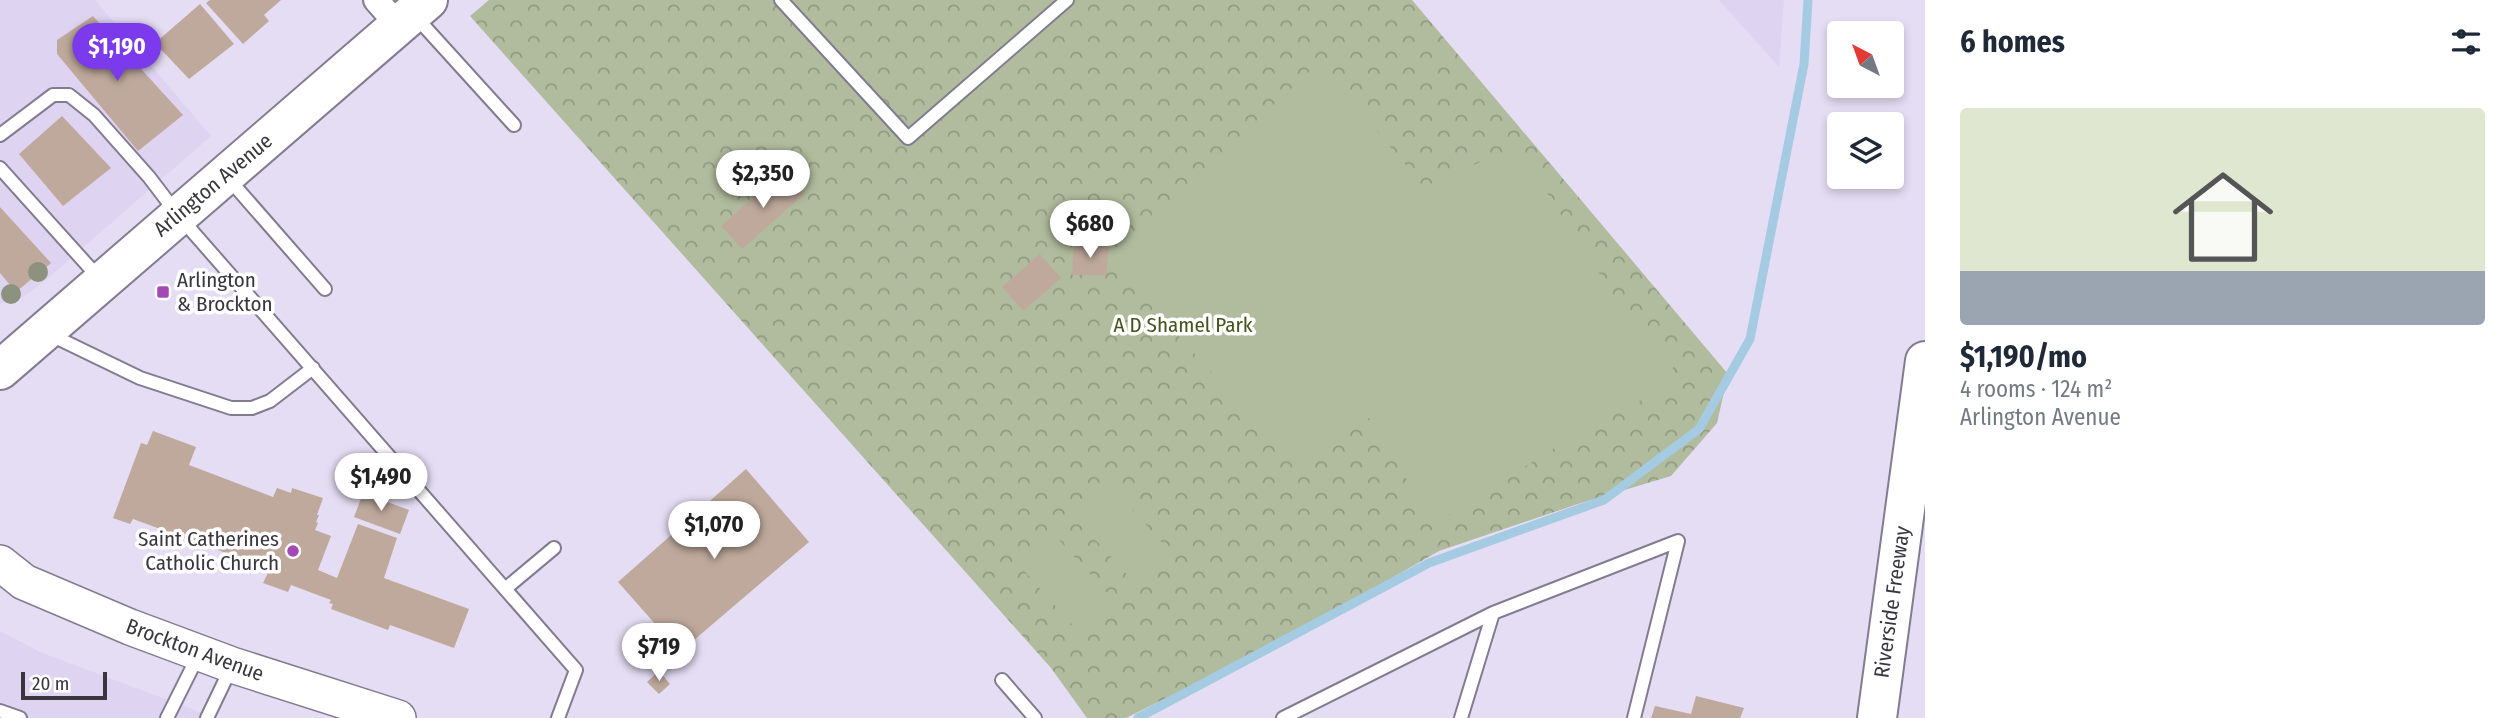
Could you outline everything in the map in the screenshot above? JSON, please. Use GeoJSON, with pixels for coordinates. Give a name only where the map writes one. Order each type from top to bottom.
{"type":"FeatureCollection","features":[{"type":"Feature","properties":{"kind":"main road","name":"Arlington Avenue"},"geometry":{"type":"LineString","coordinates":[[0,370],[225,175],[404,10]]}},
{"type":"Feature","properties":{"kind":"main road","name":"Riverside Freeway"},"geometry":{"type":"LineString","coordinates":[[1877,718],[1925,361]]}},
{"type":"Feature","properties":{"kind":"main road","name":"Brockton Avenue"},"geometry":{"type":"LineString","coordinates":[[0,563],[23,582],[199,654],[398,718]]}},
{"type":"Feature","properties":{"kind":"lane"},"geometry":{"type":"LineString","coordinates":[[781,0],[908,138],[1067,0]]}},
{"type":"Feature","properties":{"kind":"lane"},"geometry":{"type":"LineString","coordinates":[[404,10],[513,125]]}},
{"type":"Feature","properties":{"kind":"lane"},"geometry":{"type":"LineString","coordinates":[[0,135],[53,95],[69,95],[94,115],[149,177],[178,215],[576,670],[558,718]]}},
{"type":"Feature","properties":{"kind":"lane"},"geometry":{"type":"LineString","coordinates":[[0,168],[102,281]]}},
{"type":"Feature","properties":{"kind":"lane"},"geometry":{"type":"LineString","coordinates":[[225,175],[325,289]]}},
{"type":"Feature","properties":{"kind":"lane"},"geometry":{"type":"LineString","coordinates":[[44,331],[140,378],[231,408],[252,408],[270,401],[313,368]]}},
{"type":"Feature","properties":{"kind":"lane"},"geometry":{"type":"LineString","coordinates":[[1283,718],[1493,613],[1678,541],[1634,718]]}},
{"type":"Feature","properties":{"kind":"lane"},"geometry":{"type":"LineString","coordinates":[[505,589],[554,548]]}},
{"type":"Feature","properties":{"kind":"lane"},"geometry":{"type":"LineString","coordinates":[[1461,718],[1493,613]]}},
{"type":"Feature","properties":{"kind":"lane"},"geometry":{"type":"LineString","coordinates":[[167,718],[199,654]]}},
{"type":"Feature","properties":{"kind":"lane"},"geometry":{"type":"LineString","coordinates":[[207,718],[232,665]]}},
{"type":"Feature","properties":{"kind":"lane"},"geometry":{"type":"LineString","coordinates":[[1002,680],[1035,718]]}},
{"type":"Feature","properties":{"kind":"lane"},"geometry":{"type":"LineString","coordinates":[[0,711],[20,718]]}},
{"type":"Feature","properties":{"kind":"shaded area"},"geometry":{"type":"Polygon","coordinates":[[[0,0],[95,0],[211,136],[47,279],[23,297],[2,303],[0,303],[0,0]]]}},
{"type":"Feature","properties":{"kind":"shaded area"},"geometry":{"type":"Polygon","coordinates":[[[1719,0],[1784,0],[1779,67],[1719,0]]]}},
{"type":"Feature","properties":{"kind":"shaded area"},"geometry":{"type":"Polygon","coordinates":[[[0,631],[40,652],[216,718],[0,718],[0,631]]]}},
{"type":"Feature","properties":{"kind":"green space","name":"A D Shamel Park"},"geometry":{"type":"Polygon","coordinates":[[[489,0],[1412,0],[1728,374],[1717,423],[1671,476],[1439,551],[1278,643],[1126,718],[1087,718],[1051,668],[470,16],[489,0]]]}},
{"type":"Feature","properties":{"kind":"green space"},"geometry":{"type":"Polygon","coordinates":[[[1319,63],[1424,187],[1510,149],[1537,178],[1627,316],[1672,363],[1675,377],[1660,392],[1605,416],[1434,524],[1369,418],[1291,462],[1117,267],[1114,257],[1119,247],[1319,63]]]}},
{"type":"Feature","properties":{"kind":"green space"},"geometry":{"type":"Polygon","coordinates":[[[1107,482],[1176,558],[1140,589],[1072,514],[1107,482]]]}},
{"type":"Feature","properties":{"kind":"green space"},"geometry":{"type":"Polygon","coordinates":[[[1052,532],[1120,607],[1085,639],[1017,563],[1052,532]]]}},
{"type":"Feature","properties":{"kind":"building"},"geometry":{"type":"Polygon","coordinates":[[[210,0],[281,0],[264,15],[269,21],[243,44],[206,3],[210,0]]]}},
{"type":"Feature","properties":{"kind":"building"},"geometry":{"type":"Polygon","coordinates":[[[200,4],[234,44],[189,79],[155,43],[200,4]]]}},
{"type":"Feature","properties":{"kind":"building"},"geometry":{"type":"Polygon","coordinates":[[[93,16],[183,115],[138,151],[57,54],[57,40],[93,16]]]}},
{"type":"Feature","properties":{"kind":"building"},"geometry":{"type":"Polygon","coordinates":[[[62,116],[111,168],[63,206],[19,154],[62,116]]]}},
{"type":"Feature","properties":{"kind":"building"},"geometry":{"type":"Polygon","coordinates":[[[783,171],[804,194],[742,249],[721,226],[783,171]]]}},
{"type":"Feature","properties":{"kind":"building"},"geometry":{"type":"Polygon","coordinates":[[[0,207],[51,263],[16,292],[0,273],[0,207]]]}},
{"type":"Feature","properties":{"kind":"building"},"geometry":{"type":"Polygon","coordinates":[[[1074,242],[1109,247],[1106,275],[1072,275],[1074,242]]]}},
{"type":"Feature","properties":{"kind":"building"},"geometry":{"type":"Polygon","coordinates":[[[1040,254],[1061,278],[1023,311],[1002,287],[1040,254]]]}},
{"type":"Feature","properties":{"kind":"building"},"geometry":{"type":"Polygon","coordinates":[[[153,431],[196,447],[189,465],[273,497],[277,488],[291,493],[292,488],[323,498],[315,530],[331,536],[318,570],[337,578],[358,524],[397,538],[384,578],[469,609],[454,648],[390,625],[388,630],[331,609],[331,600],[291,585],[288,592],[263,583],[268,573],[262,571],[264,567],[133,519],[130,524],[113,518],[141,443],[147,445],[153,431]]]}},
{"type":"Feature","properties":{"kind":"building"},"geometry":{"type":"Polygon","coordinates":[[[746,469],[809,542],[680,652],[618,582],[746,469]]]}},
{"type":"Feature","properties":{"kind":"building"},"geometry":{"type":"Polygon","coordinates":[[[363,493],[409,510],[400,534],[354,517],[363,493]]]}},
{"type":"Feature","properties":{"kind":"building"},"geometry":{"type":"Polygon","coordinates":[[[659,671],[670,684],[659,694],[647,682],[659,671]]]}},
{"type":"Feature","properties":{"kind":"building"},"geometry":{"type":"Polygon","coordinates":[[[1696,696],[1744,708],[1740,718],[1651,718],[1655,706],[1691,714],[1696,696]]]}},
{"type":"Feature","properties":{"kind":"waterway"},"geometry":{"type":"LineString","coordinates":[[1138,718],[1429,563],[1604,500],[1699,429],[1750,339],[1804,64],[1808,0]]}},
{"type":"Feature","properties":{"kind":"place","name":"Arlington & Brockton"},"geometry":{"type":"Point","coordinates":[163,292]}},
{"type":"Feature","properties":{"kind":"place","name":"Saint Catherines Catholic Church"},"geometry":{"type":"Point","coordinates":[293,551]}}]}
